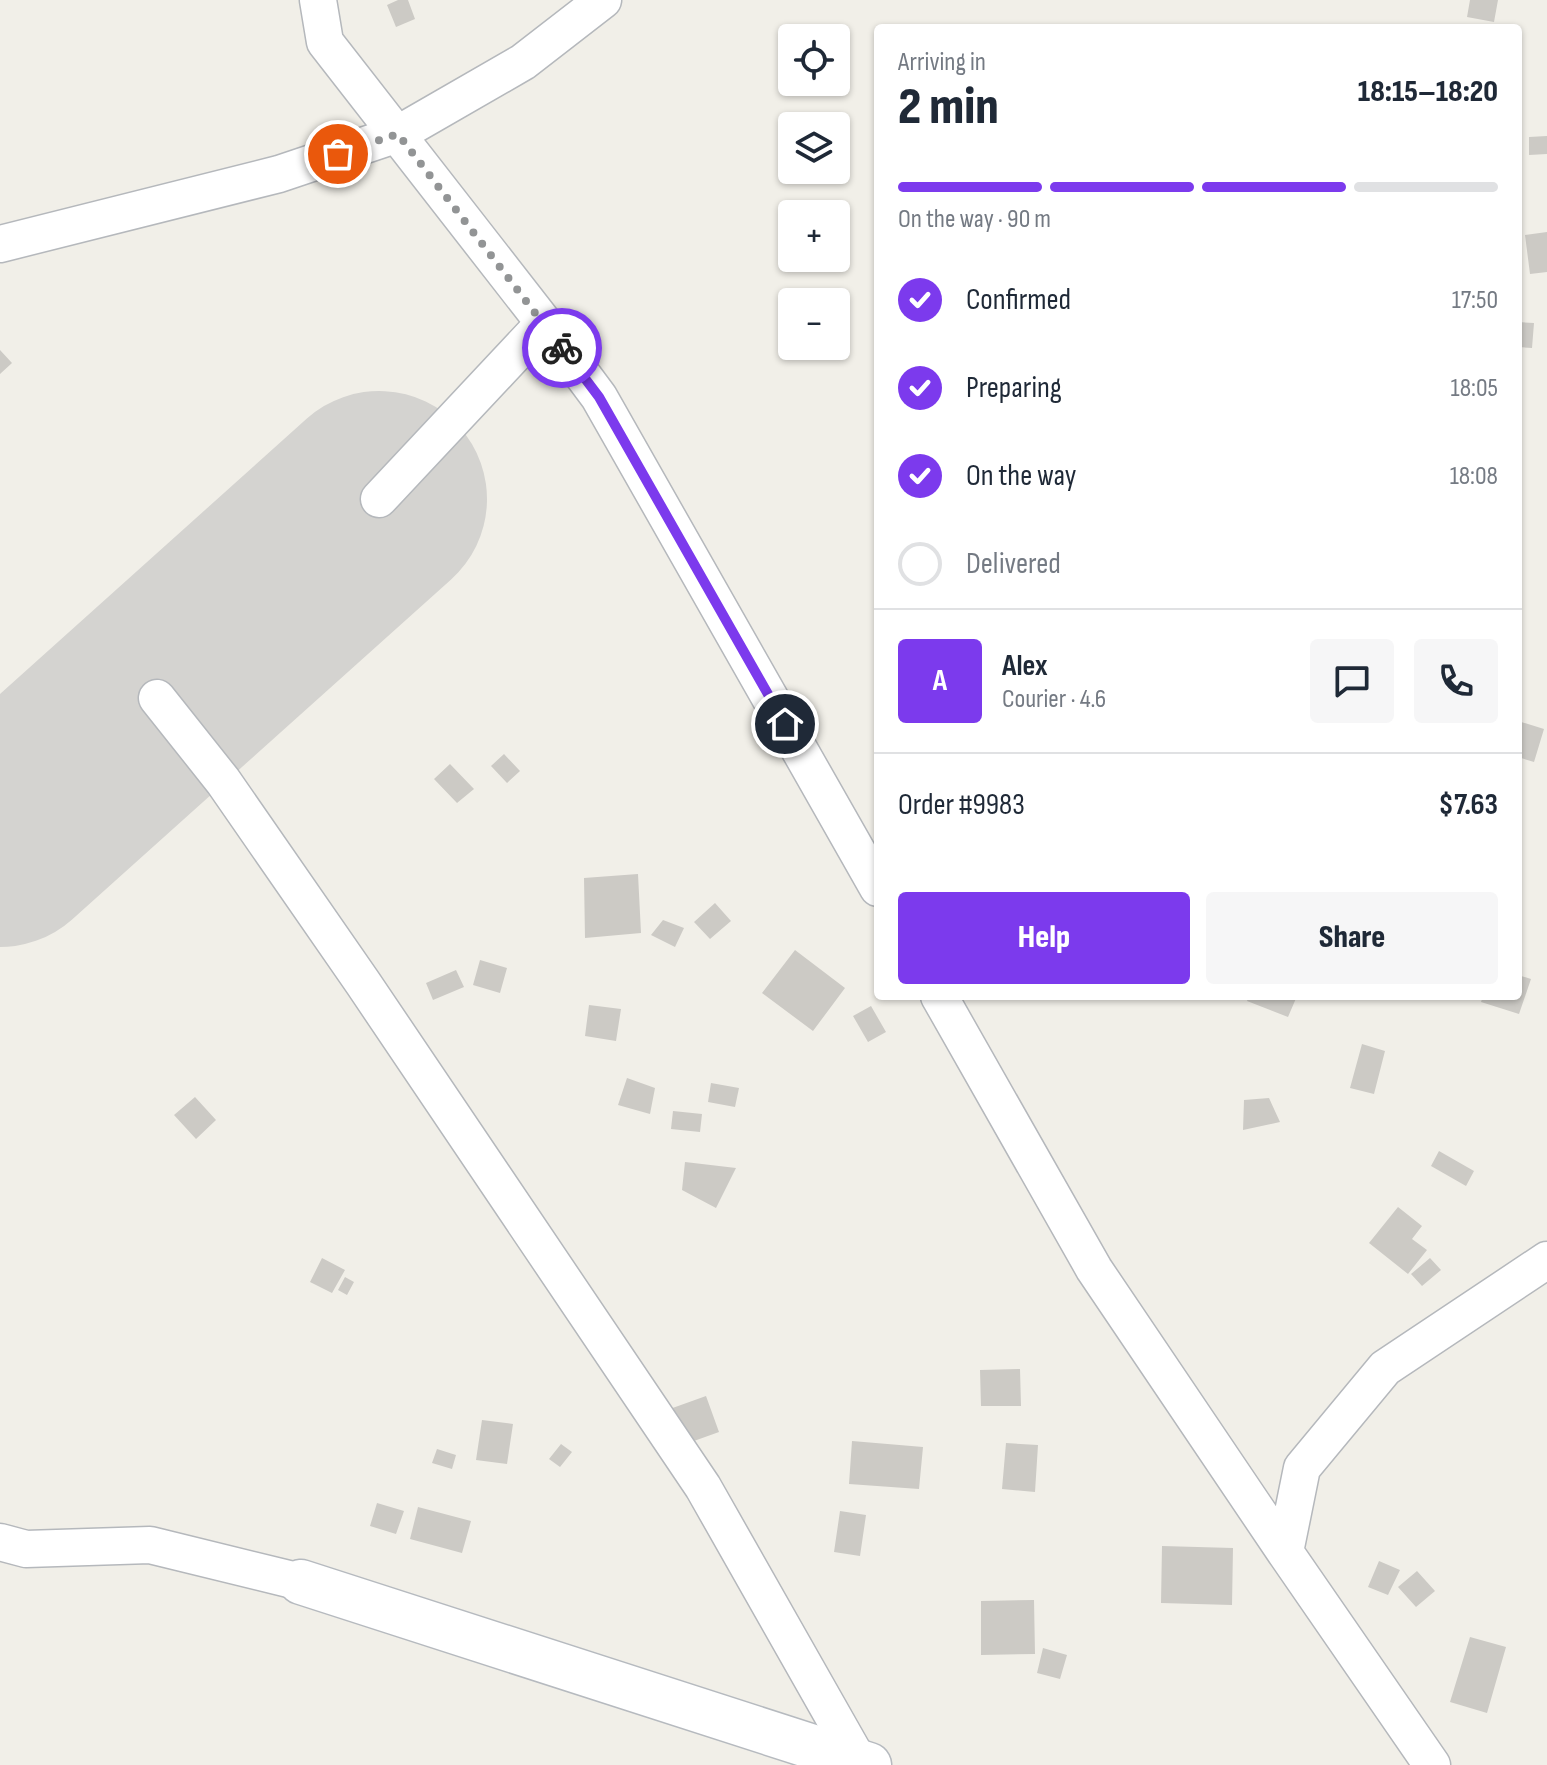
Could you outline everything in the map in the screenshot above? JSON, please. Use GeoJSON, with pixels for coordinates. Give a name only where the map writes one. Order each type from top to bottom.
{"type":"FeatureCollection","features":[{"type":"Feature","properties":{"kind":"street"},"geometry":{"type":"LineString","coordinates":[[318,0],[325,42],[599,397],[874,881]]}},
{"type":"Feature","properties":{"kind":"street"},"geometry":{"type":"LineString","coordinates":[[0,244],[279,174],[398,134],[523,62],[603,0]]}},
{"type":"Feature","properties":{"kind":"street"},"geometry":{"type":"LineString","coordinates":[[379,499],[544,323]]}},
{"type":"Feature","properties":{"kind":"street"},"geometry":{"type":"LineString","coordinates":[[157,698],[223,781],[363,983],[703,1487],[864,1763]]}},
{"type":"Feature","properties":{"kind":"street"},"geometry":{"type":"LineString","coordinates":[[941,1000],[1094,1269],[1432,1765]]}},
{"type":"Feature","properties":{"kind":"street"},"geometry":{"type":"LineString","coordinates":[[1285,1552],[1302,1468],[1385,1368],[1547,1260]]}},
{"type":"Feature","properties":{"kind":"street"},"geometry":{"type":"LineString","coordinates":[[0,1542],[26,1549],[150,1545],[301,1582],[864,1763]]}},
{"type":"Feature","properties":{"kind":"building"},"geometry":{"type":"Polygon","coordinates":[[[408,0],[415,19],[396,27],[387,5],[408,0]]]}},
{"type":"Feature","properties":{"kind":"building"},"geometry":{"type":"Polygon","coordinates":[[[1470,0],[1498,0],[1494,22],[1467,17],[1470,0]]]}},
{"type":"Feature","properties":{"kind":"building"},"geometry":{"type":"Polygon","coordinates":[[[1547,136],[1547,154],[1529,155],[1529,137],[1547,136]]]}},
{"type":"Feature","properties":{"kind":"building"},"geometry":{"type":"Polygon","coordinates":[[[1547,232],[1547,272],[1530,274],[1525,235],[1547,232]]]}},
{"type":"Feature","properties":{"kind":"building"},"geometry":{"type":"Polygon","coordinates":[[[1522,322],[1534,323],[1532,348],[1522,347],[1522,322]]]}},
{"type":"Feature","properties":{"kind":"building"},"geometry":{"type":"Polygon","coordinates":[[[0,350],[12,363],[0,374],[0,350]]]}},
{"type":"Feature","properties":{"kind":"building"},"geometry":{"type":"Polygon","coordinates":[[[1522,722],[1544,729],[1534,762],[1522,758],[1522,722]]]}},
{"type":"Feature","properties":{"kind":"building"},"geometry":{"type":"Polygon","coordinates":[[[504,754],[520,771],[507,783],[491,766],[504,754]]]}},
{"type":"Feature","properties":{"kind":"building"},"geometry":{"type":"Polygon","coordinates":[[[450,764],[474,789],[457,803],[434,779],[450,764]]]}},
{"type":"Feature","properties":{"kind":"building"},"geometry":{"type":"Polygon","coordinates":[[[638,874],[641,933],[585,938],[584,878],[638,874]]]}},
{"type":"Feature","properties":{"kind":"building"},"geometry":{"type":"Polygon","coordinates":[[[715,903],[731,921],[710,939],[694,922],[715,903]]]}},
{"type":"Feature","properties":{"kind":"building"},"geometry":{"type":"Polygon","coordinates":[[[663,920],[684,928],[675,947],[651,935],[663,920]]]}},
{"type":"Feature","properties":{"kind":"building"},"geometry":{"type":"Polygon","coordinates":[[[795,950],[845,988],[813,1031],[762,993],[795,950]]]}},
{"type":"Feature","properties":{"kind":"building"},"geometry":{"type":"Polygon","coordinates":[[[480,960],[507,968],[500,993],[473,985],[480,960]]]}},
{"type":"Feature","properties":{"kind":"building"},"geometry":{"type":"Polygon","coordinates":[[[456,970],[464,987],[433,1000],[426,983],[456,970]]]}},
{"type":"Feature","properties":{"kind":"building"},"geometry":{"type":"Polygon","coordinates":[[[1522,976],[1531,979],[1519,1014],[1481,1002],[1522,1000],[1522,976]]]}},
{"type":"Feature","properties":{"kind":"building"},"geometry":{"type":"Polygon","coordinates":[[[1247,1000],[1295,1000],[1288,1017],[1247,1000]]]}},
{"type":"Feature","properties":{"kind":"building"},"geometry":{"type":"Polygon","coordinates":[[[589,1005],[621,1009],[616,1041],[585,1036],[589,1005]]]}},
{"type":"Feature","properties":{"kind":"building"},"geometry":{"type":"Polygon","coordinates":[[[871,1006],[886,1032],[868,1042],[853,1016],[871,1006]]]}},
{"type":"Feature","properties":{"kind":"building"},"geometry":{"type":"Polygon","coordinates":[[[1362,1044],[1385,1051],[1374,1094],[1350,1088],[1362,1044]]]}},
{"type":"Feature","properties":{"kind":"building"},"geometry":{"type":"Polygon","coordinates":[[[627,1078],[655,1088],[650,1114],[618,1105],[627,1078]]]}},
{"type":"Feature","properties":{"kind":"building"},"geometry":{"type":"Polygon","coordinates":[[[711,1083],[739,1088],[735,1107],[708,1102],[711,1083]]]}},
{"type":"Feature","properties":{"kind":"building"},"geometry":{"type":"Polygon","coordinates":[[[195,1097],[216,1120],[196,1139],[174,1115],[195,1097]]]}},
{"type":"Feature","properties":{"kind":"building"},"geometry":{"type":"Polygon","coordinates":[[[1269,1098],[1280,1122],[1243,1130],[1244,1100],[1269,1098]]]}},
{"type":"Feature","properties":{"kind":"building"},"geometry":{"type":"Polygon","coordinates":[[[673,1111],[702,1114],[700,1132],[671,1129],[673,1111]]]}},
{"type":"Feature","properties":{"kind":"building"},"geometry":{"type":"Polygon","coordinates":[[[1439,1151],[1474,1171],[1466,1186],[1431,1166],[1439,1151]]]}},
{"type":"Feature","properties":{"kind":"building"},"geometry":{"type":"Polygon","coordinates":[[[685,1162],[736,1168],[716,1208],[682,1190],[685,1162]]]}},
{"type":"Feature","properties":{"kind":"building"},"geometry":{"type":"Polygon","coordinates":[[[1398,1207],[1422,1226],[1412,1239],[1427,1250],[1408,1274],[1369,1243],[1398,1207]]]}},
{"type":"Feature","properties":{"kind":"building"},"geometry":{"type":"Polygon","coordinates":[[[322,1258],[345,1270],[332,1293],[310,1282],[322,1258]]]}},
{"type":"Feature","properties":{"kind":"building"},"geometry":{"type":"Polygon","coordinates":[[[1430,1258],[1441,1270],[1422,1286],[1411,1274],[1430,1258]]]}},
{"type":"Feature","properties":{"kind":"building"},"geometry":{"type":"Polygon","coordinates":[[[345,1277],[354,1282],[347,1295],[338,1290],[345,1277]]]}},
{"type":"Feature","properties":{"kind":"building"},"geometry":{"type":"Polygon","coordinates":[[[1020,1369],[1021,1406],[981,1406],[980,1370],[1020,1369]]]}},
{"type":"Feature","properties":{"kind":"building"},"geometry":{"type":"Polygon","coordinates":[[[706,1396],[719,1432],[680,1446],[667,1410],[706,1396]]]}},
{"type":"Feature","properties":{"kind":"building"},"geometry":{"type":"Polygon","coordinates":[[[482,1420],[513,1424],[507,1464],[476,1460],[482,1420]]]}},
{"type":"Feature","properties":{"kind":"building"},"geometry":{"type":"Polygon","coordinates":[[[852,1441],[923,1447],[919,1489],[849,1484],[852,1441]]]}},
{"type":"Feature","properties":{"kind":"building"},"geometry":{"type":"Polygon","coordinates":[[[1006,1443],[1038,1445],[1035,1492],[1002,1489],[1006,1443]]]}},
{"type":"Feature","properties":{"kind":"building"},"geometry":{"type":"Polygon","coordinates":[[[561,1444],[572,1452],[560,1467],[549,1459],[561,1444]]]}},
{"type":"Feature","properties":{"kind":"building"},"geometry":{"type":"Polygon","coordinates":[[[437,1449],[456,1455],[452,1469],[432,1463],[437,1449]]]}},
{"type":"Feature","properties":{"kind":"building"},"geometry":{"type":"Polygon","coordinates":[[[377,1503],[404,1511],[396,1534],[370,1526],[377,1503]]]}},
{"type":"Feature","properties":{"kind":"building"},"geometry":{"type":"Polygon","coordinates":[[[418,1507],[471,1521],[462,1553],[410,1539],[418,1507]]]}},
{"type":"Feature","properties":{"kind":"building"},"geometry":{"type":"Polygon","coordinates":[[[840,1511],[866,1515],[860,1556],[834,1552],[840,1511]]]}},
{"type":"Feature","properties":{"kind":"building"},"geometry":{"type":"Polygon","coordinates":[[[1162,1546],[1233,1548],[1232,1605],[1161,1603],[1162,1546]]]}},
{"type":"Feature","properties":{"kind":"building"},"geometry":{"type":"Polygon","coordinates":[[[1379,1561],[1400,1570],[1388,1595],[1368,1587],[1379,1561]]]}},
{"type":"Feature","properties":{"kind":"building"},"geometry":{"type":"Polygon","coordinates":[[[1417,1571],[1435,1591],[1416,1607],[1398,1587],[1417,1571]]]}},
{"type":"Feature","properties":{"kind":"building"},"geometry":{"type":"Polygon","coordinates":[[[1034,1600],[1035,1654],[981,1655],[981,1601],[1034,1600]]]}},
{"type":"Feature","properties":{"kind":"building"},"geometry":{"type":"Polygon","coordinates":[[[1470,1637],[1506,1647],[1487,1713],[1450,1702],[1470,1637]]]}},
{"type":"Feature","properties":{"kind":"building"},"geometry":{"type":"Polygon","coordinates":[[[1043,1648],[1067,1655],[1060,1679],[1037,1673],[1043,1648]]]}},
{"type":"Feature","properties":{"kind":"runway"},"geometry":{"type":"LineString","coordinates":[[0,839],[379,499]]}},
{"type":"Feature","properties":{"kind":"way so far"},"geometry":{"type":"LineString","coordinates":[[338,154],[398,134],[562,348]]}},
{"type":"Feature","properties":{"kind":"route"},"geometry":{"type":"LineString","coordinates":[[562,348],[599,397],[785,724]]}}]}
